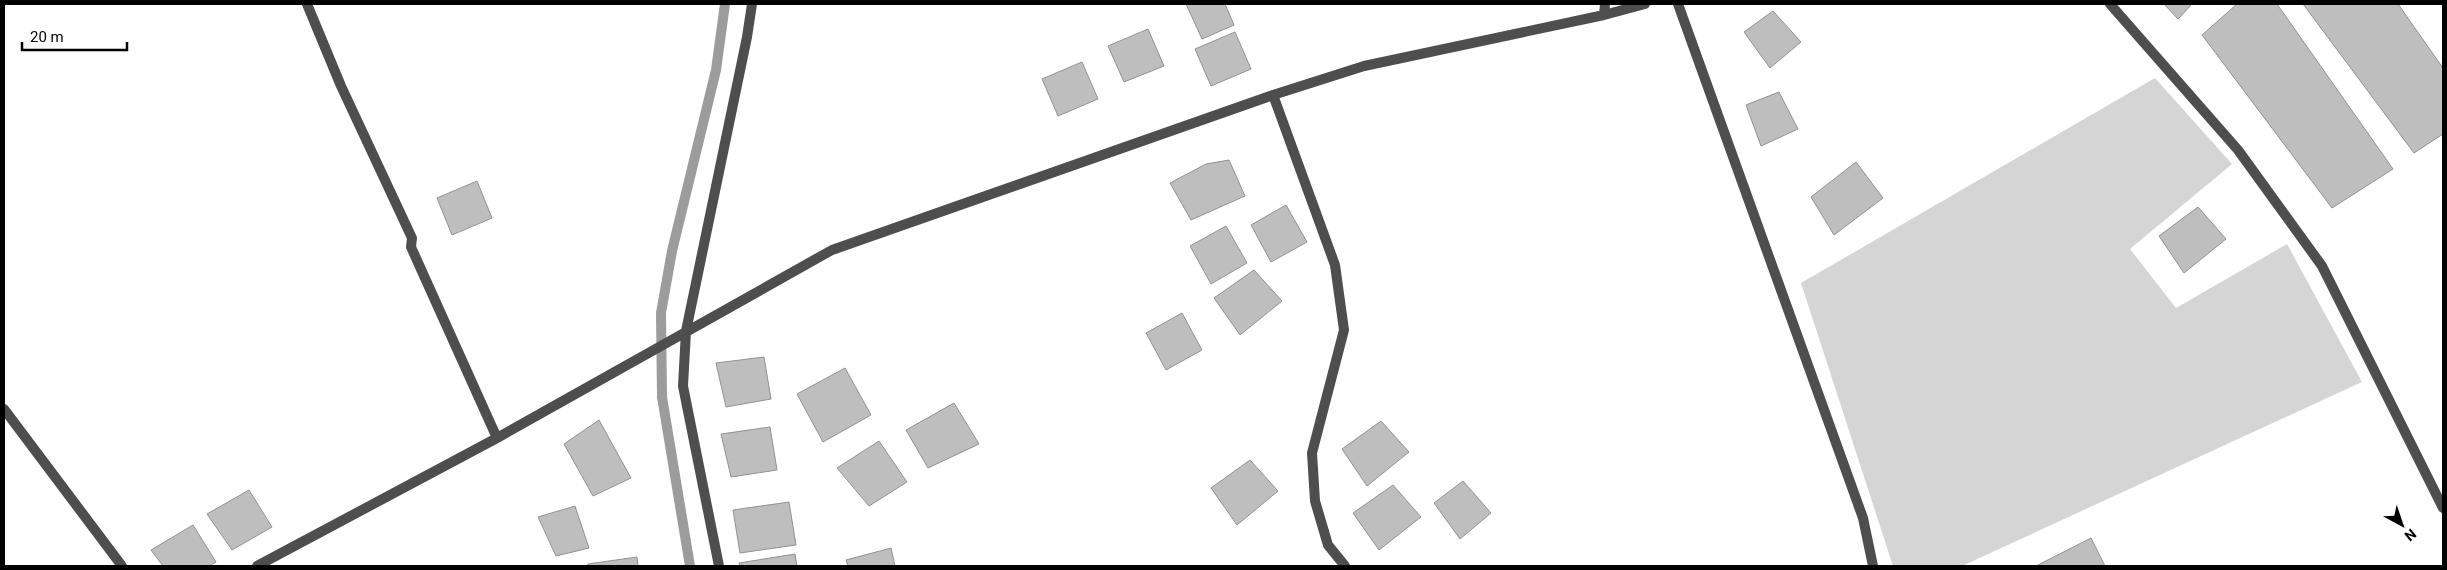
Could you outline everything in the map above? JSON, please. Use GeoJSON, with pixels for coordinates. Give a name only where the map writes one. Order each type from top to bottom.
{"type":"FeatureCollection","features":[{"type":"Feature","properties":{"kind":"street"},"geometry":{"type":"LineString","coordinates":[[307,4],[341,86],[412,238],[411,247],[497,438]]}},
{"type":"Feature","properties":{"kind":"street"},"geometry":{"type":"LineString","coordinates":[[719,566],[683,386],[686,331],[752,4]]}},
{"type":"Feature","properties":{"kind":"street"},"geometry":{"type":"LineString","coordinates":[[1604,15],[1605,4]]}},
{"type":"Feature","properties":{"kind":"street"},"geometry":{"type":"LineString","coordinates":[[257,566],[497,438],[832,250],[1273,95],[1364,66],[1604,15],[1645,4]]}},
{"type":"Feature","properties":{"kind":"street"},"geometry":{"type":"LineString","coordinates":[[1678,4],[1863,518],[1873,566]]}},
{"type":"Feature","properties":{"kind":"street"},"geometry":{"type":"LineString","coordinates":[[2110,4],[2238,150],[2322,266],[2443,508]]}},
{"type":"Feature","properties":{"kind":"street"},"geometry":{"type":"LineString","coordinates":[[1273,95],[1335,265],[1344,330],[1312,453],[1315,501],[1328,545],[1344,566]]}},
{"type":"Feature","properties":{"kind":"street"},"geometry":{"type":"LineString","coordinates":[[4,409],[122,566]]}},
{"type":"Feature","properties":{"kind":"shaded area"},"geometry":{"type":"Polygon","coordinates":[[[2155,78],[2232,164],[2130,249],[2176,308],[2287,244],[2362,382],[1962,566],[1893,566],[1801,283],[2155,78]]]}},
{"type":"Feature","properties":{"kind":"building"},"geometry":{"type":"Polygon","coordinates":[[[1186,4],[1225,4],[1234,25],[1202,39],[1186,4]]]}},
{"type":"Feature","properties":{"kind":"building"},"geometry":{"type":"Polygon","coordinates":[[[2164,4],[2192,4],[2178,19],[2164,4]]]}},
{"type":"Feature","properties":{"kind":"building"},"geometry":{"type":"Polygon","coordinates":[[[2237,4],[2277,4],[2393,169],[2332,208],[2202,35],[2237,4]]]}},
{"type":"Feature","properties":{"kind":"building"},"geometry":{"type":"Polygon","coordinates":[[[2303,4],[2398,4],[2443,68],[2443,134],[2414,153],[2303,4]]]}},
{"type":"Feature","properties":{"kind":"building"},"geometry":{"type":"Polygon","coordinates":[[[1773,11],[1801,42],[1770,68],[1744,32],[1773,11]]]}},
{"type":"Feature","properties":{"kind":"building"},"geometry":{"type":"Polygon","coordinates":[[[1148,29],[1164,66],[1124,82],[1108,46],[1148,29]]]}},
{"type":"Feature","properties":{"kind":"building"},"geometry":{"type":"Polygon","coordinates":[[[1235,32],[1251,69],[1211,86],[1195,49],[1235,32]]]}},
{"type":"Feature","properties":{"kind":"building"},"geometry":{"type":"Polygon","coordinates":[[[1082,62],[1098,99],[1058,116],[1042,79],[1082,62]]]}},
{"type":"Feature","properties":{"kind":"building"},"geometry":{"type":"Polygon","coordinates":[[[1779,92],[1798,129],[1761,146],[1746,105],[1779,92]]]}},
{"type":"Feature","properties":{"kind":"building"},"geometry":{"type":"Polygon","coordinates":[[[1229,160],[1245,196],[1191,220],[1170,183],[1206,164],[1229,160]]]}},
{"type":"Feature","properties":{"kind":"building"},"geometry":{"type":"Polygon","coordinates":[[[1856,162],[1883,198],[1834,235],[1811,197],[1856,162]]]}},
{"type":"Feature","properties":{"kind":"building"},"geometry":{"type":"Polygon","coordinates":[[[477,181],[492,218],[452,235],[437,198],[477,181]]]}},
{"type":"Feature","properties":{"kind":"building"},"geometry":{"type":"Polygon","coordinates":[[[1286,205],[1307,242],[1271,262],[1251,225],[1286,205]]]}},
{"type":"Feature","properties":{"kind":"building"},"geometry":{"type":"Polygon","coordinates":[[[2198,207],[2226,239],[2184,273],[2159,236],[2198,207]]]}},
{"type":"Feature","properties":{"kind":"building"},"geometry":{"type":"Polygon","coordinates":[[[1226,226],[1247,263],[1211,284],[1190,246],[1226,226]]]}},
{"type":"Feature","properties":{"kind":"building"},"geometry":{"type":"Polygon","coordinates":[[[1254,270],[1282,301],[1240,335],[1214,298],[1254,270]]]}},
{"type":"Feature","properties":{"kind":"building"},"geometry":{"type":"Polygon","coordinates":[[[1182,313],[1202,350],[1166,370],[1146,333],[1182,313]]]}},
{"type":"Feature","properties":{"kind":"building"},"geometry":{"type":"Polygon","coordinates":[[[764,357],[771,399],[726,407],[716,363],[764,357]]]}},
{"type":"Feature","properties":{"kind":"building"},"geometry":{"type":"Polygon","coordinates":[[[845,368],[871,415],[823,442],[797,394],[845,368]]]}},
{"type":"Feature","properties":{"kind":"building"},"geometry":{"type":"Polygon","coordinates":[[[954,403],[979,444],[928,468],[906,430],[954,403]]]}},
{"type":"Feature","properties":{"kind":"building"},"geometry":{"type":"Polygon","coordinates":[[[599,420],[631,478],[593,496],[564,444],[599,420]]]}},
{"type":"Feature","properties":{"kind":"building"},"geometry":{"type":"Polygon","coordinates":[[[1381,421],[1409,452],[1367,486],[1342,449],[1381,421]]]}},
{"type":"Feature","properties":{"kind":"building"},"geometry":{"type":"Polygon","coordinates":[[[770,427],[777,470],[731,477],[721,434],[770,427]]]}},
{"type":"Feature","properties":{"kind":"building"},"geometry":{"type":"Polygon","coordinates":[[[879,441],[907,482],[869,506],[837,468],[879,441]]]}},
{"type":"Feature","properties":{"kind":"building"},"geometry":{"type":"Polygon","coordinates":[[[1250,460],[1278,491],[1237,525],[1211,488],[1250,460]]]}},
{"type":"Feature","properties":{"kind":"building"},"geometry":{"type":"Polygon","coordinates":[[[1463,481],[1491,513],[1460,539],[1434,503],[1463,481]]]}},
{"type":"Feature","properties":{"kind":"building"},"geometry":{"type":"Polygon","coordinates":[[[1393,485],[1421,517],[1379,550],[1353,513],[1393,485]]]}},
{"type":"Feature","properties":{"kind":"building"},"geometry":{"type":"Polygon","coordinates":[[[249,490],[272,527],[232,550],[207,514],[249,490]]]}},
{"type":"Feature","properties":{"kind":"building"},"geometry":{"type":"Polygon","coordinates":[[[789,502],[796,545],[740,553],[733,510],[789,502]]]}},
{"type":"Feature","properties":{"kind":"building"},"geometry":{"type":"Polygon","coordinates":[[[575,506],[589,548],[556,556],[538,517],[575,506]]]}},
{"type":"Feature","properties":{"kind":"building"},"geometry":{"type":"Polygon","coordinates":[[[193,525],[216,562],[209,566],[163,566],[151,550],[193,525]]]}},
{"type":"Feature","properties":{"kind":"building"},"geometry":{"type":"Polygon","coordinates":[[[2091,538],[2105,566],[2036,566],[2091,538]]]}},
{"type":"Feature","properties":{"kind":"building"},"geometry":{"type":"Polygon","coordinates":[[[891,548],[895,566],[848,566],[846,560],[891,548]]]}},
{"type":"Feature","properties":{"kind":"building"},"geometry":{"type":"Polygon","coordinates":[[[795,554],[797,566],[740,566],[739,563],[795,554]]]}},
{"type":"Feature","properties":{"kind":"building"},"geometry":{"type":"Polygon","coordinates":[[[637,557],[638,566],[588,566],[588,564],[637,557]]]}},
{"type":"Feature","properties":{"kind":"waterway"},"geometry":{"type":"LineString","coordinates":[[690,566],[662,397],[661,313],[672,251],[716,70],[725,4]]}}]}
